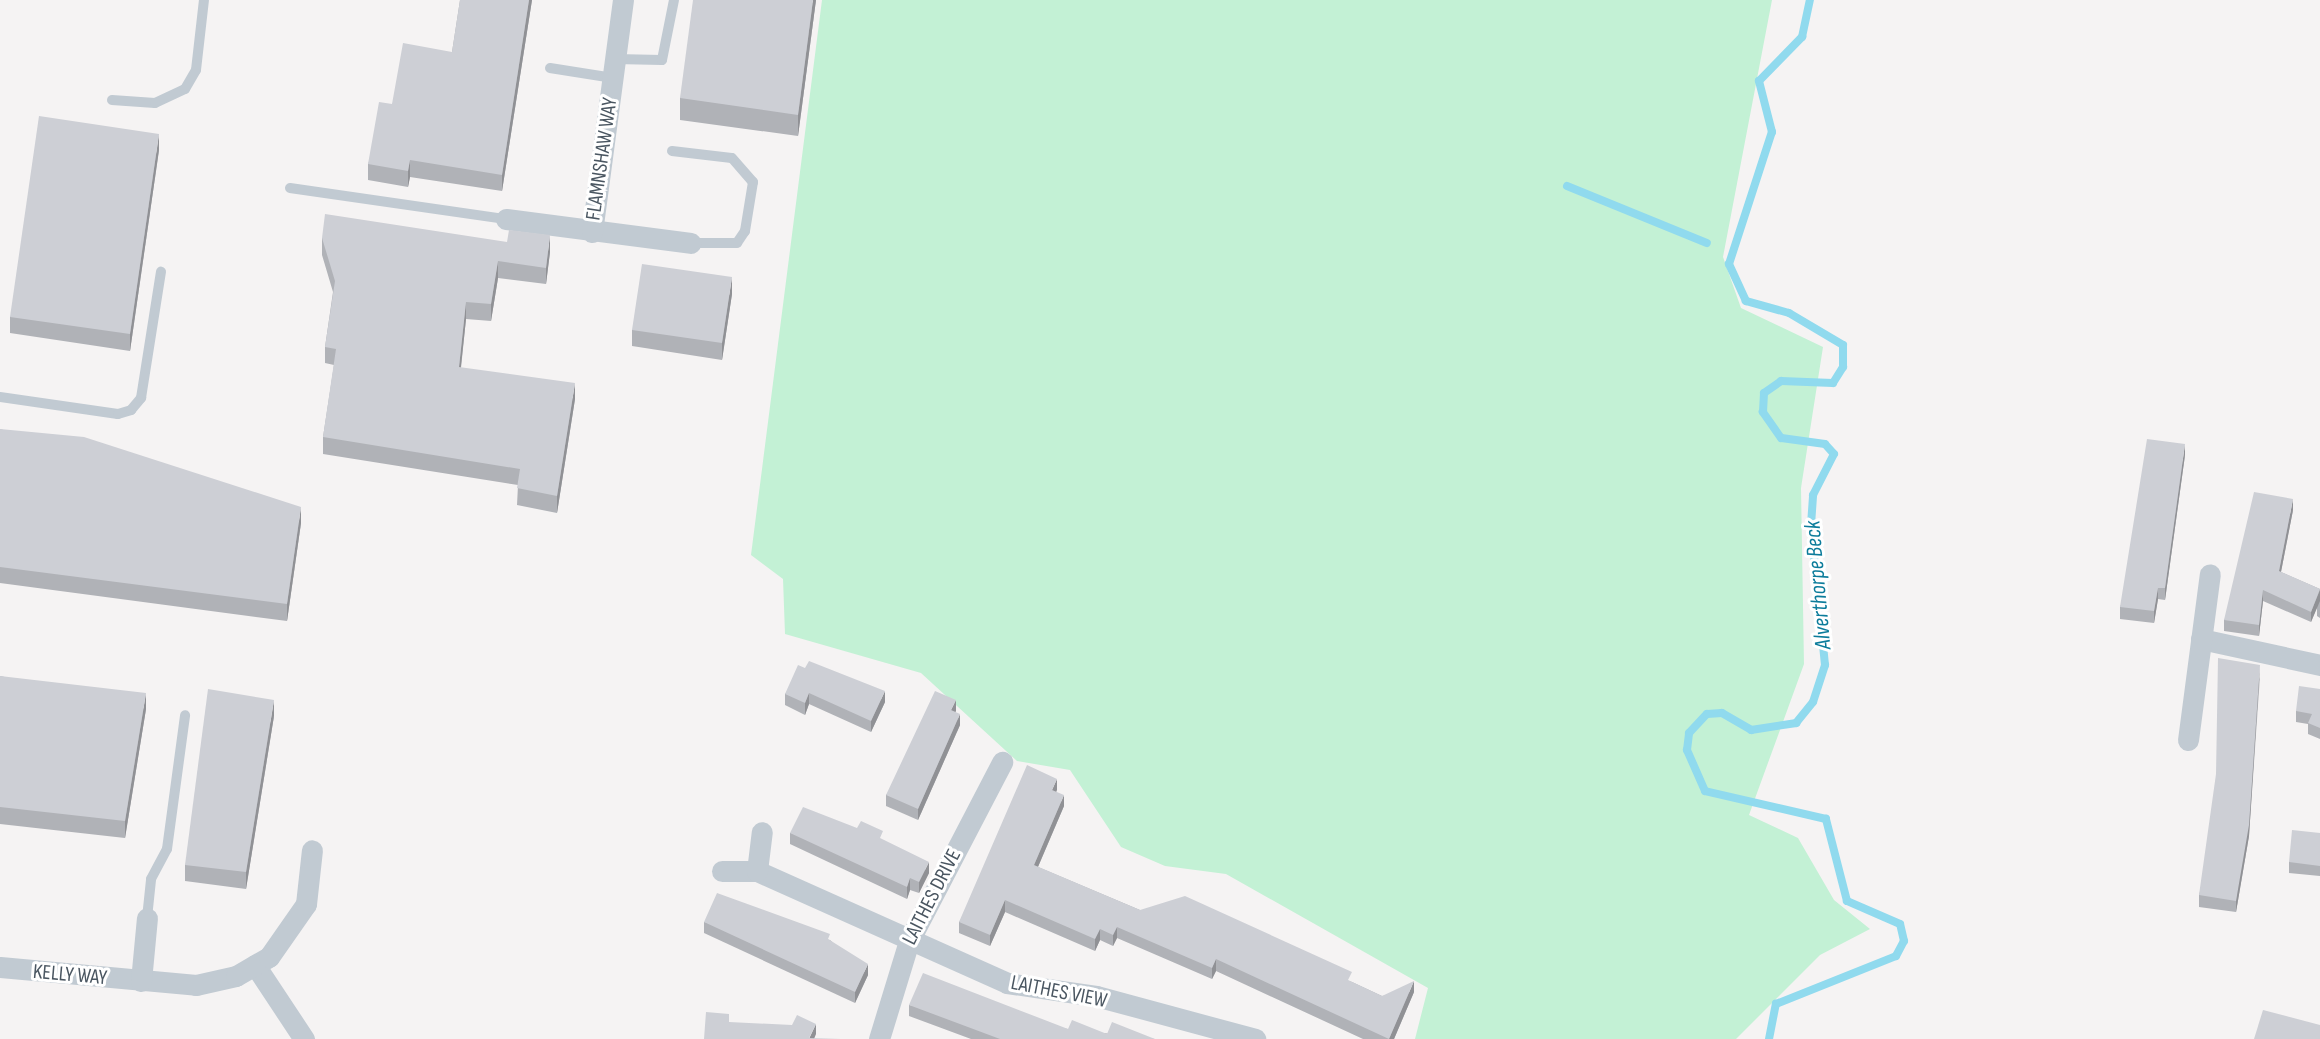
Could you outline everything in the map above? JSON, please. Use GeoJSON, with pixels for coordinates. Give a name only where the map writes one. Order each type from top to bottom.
{"type":"FeatureCollection","features":[{"type":"Feature","properties":{"kind":"street","name":"FLAMNSHAW WAY"},"geometry":{"type":"LineString","coordinates":[[506,219],[592,232],[624,0]]}},
{"type":"Feature","properties":{"kind":"street"},"geometry":{"type":"LineString","coordinates":[[592,232],[690,243]]}},
{"type":"Feature","properties":{"kind":"street"},"geometry":{"type":"LineString","coordinates":[[2188,740],[2210,574]]}},
{"type":"Feature","properties":{"kind":"street"},"geometry":{"type":"LineString","coordinates":[[2201,639],[2320,664]]}},
{"type":"Feature","properties":{"kind":"street","name":"LAITHES DRIVE"},"geometry":{"type":"LineString","coordinates":[[879,1039],[909,941],[1002,762]]}},
{"type":"Feature","properties":{"kind":"street"},"geometry":{"type":"LineString","coordinates":[[722,871],[757,871],[762,832]]}},
{"type":"Feature","properties":{"kind":"street","name":"KELLY WAY"},"geometry":{"type":"LineString","coordinates":[[0,967],[196,985],[255,965],[269,957],[306,904],[312,850]]}},
{"type":"Feature","properties":{"kind":"street","name":"LAITHES VIEW"},"geometry":{"type":"LineString","coordinates":[[757,871],[1007,983],[1096,996],[1255,1039]]}},
{"type":"Feature","properties":{"kind":"street"},"geometry":{"type":"LineString","coordinates":[[141,981],[147,918]]}},
{"type":"Feature","properties":{"kind":"street"},"geometry":{"type":"LineString","coordinates":[[255,965],[304,1039]]}},
{"type":"Feature","properties":{"kind":"lane"},"geometry":{"type":"LineString","coordinates":[[112,100],[155,103],[185,89],[196,70],[204,0]]}},
{"type":"Feature","properties":{"kind":"lane"},"geometry":{"type":"LineString","coordinates":[[550,68],[614,69],[662,60],[674,0]]}},
{"type":"Feature","properties":{"kind":"lane"},"geometry":{"type":"LineString","coordinates":[[672,151],[732,158],[753,182],[745,231],[737,243],[690,243]]}},
{"type":"Feature","properties":{"kind":"lane"},"geometry":{"type":"LineString","coordinates":[[290,188],[506,219]]}},
{"type":"Feature","properties":{"kind":"lane"},"geometry":{"type":"LineString","coordinates":[[0,397],[118,414],[131,410],[141,398],[161,272]]}},
{"type":"Feature","properties":{"kind":"lane"},"geometry":{"type":"LineString","coordinates":[[147,918],[151,879],[167,849],[185,715]]}},
{"type":"Feature","properties":{"kind":"green space"},"geometry":{"type":"Polygon","coordinates":[[[822,0],[1772,0],[1723,257],[1741,308],[1823,347],[1801,488],[1804,664],[1749,815],[1798,838],[1834,900],[1870,929],[1820,955],[1736,1039],[1415,1039],[1428,988],[1226,874],[1165,866],[1121,847],[1070,770],[1017,761],[921,673],[785,634],[783,579],[751,555],[822,0]]]}},
{"type":"Feature","properties":{"kind":"building"},"geometry":{"type":"Polygon","coordinates":[[[460,0],[529,0],[502,175],[410,160],[408,171],[368,164],[379,102],[392,104],[403,43],[452,52],[460,0]]]}},
{"type":"Feature","properties":{"kind":"building"},"geometry":{"type":"Polygon","coordinates":[[[693,0],[813,0],[798,115],[680,98],[693,0]]]}},
{"type":"Feature","properties":{"kind":"building"},"geometry":{"type":"Polygon","coordinates":[[[39,116],[159,134],[130,334],[10,317],[39,116]]]}},
{"type":"Feature","properties":{"kind":"building"},"geometry":{"type":"Polygon","coordinates":[[[325,214],[507,242],[509,230],[550,235],[546,268],[498,261],[491,304],[466,302],[459,367],[575,383],[557,496],[517,488],[520,469],[323,437],[336,349],[325,347],[335,281],[322,238],[325,214]]]}},
{"type":"Feature","properties":{"kind":"building"},"geometry":{"type":"Polygon","coordinates":[[[642,264],[732,277],[722,343],[632,330],[642,264]]]}},
{"type":"Feature","properties":{"kind":"building"},"geometry":{"type":"Polygon","coordinates":[[[0,429],[84,437],[301,507],[287,604],[0,567],[0,429]]]}},
{"type":"Feature","properties":{"kind":"building"},"geometry":{"type":"Polygon","coordinates":[[[2147,439],[2185,444],[2165,588],[2158,588],[2154,611],[2120,607],[2147,439]]]}},
{"type":"Feature","properties":{"kind":"building"},"geometry":{"type":"Polygon","coordinates":[[[2254,492],[2293,499],[2279,571],[2320,589],[2311,612],[2263,590],[2259,625],[2224,620],[2254,492]]]}},
{"type":"Feature","properties":{"kind":"building"},"geometry":{"type":"Polygon","coordinates":[[[2218,658],[2260,665],[2249,825],[2236,901],[2199,895],[2216,774],[2218,658]]]}},
{"type":"Feature","properties":{"kind":"building"},"geometry":{"type":"Polygon","coordinates":[[[809,661],[885,691],[871,721],[809,693],[805,703],[785,694],[798,665],[805,668],[809,661]]]}},
{"type":"Feature","properties":{"kind":"building"},"geometry":{"type":"Polygon","coordinates":[[[0,676],[146,693],[125,821],[0,807],[0,676]]]}},
{"type":"Feature","properties":{"kind":"building"},"geometry":{"type":"Polygon","coordinates":[[[2299,686],[2320,689],[2320,728],[2308,723],[2312,714],[2296,711],[2299,686]]]}},
{"type":"Feature","properties":{"kind":"building"},"geometry":{"type":"Polygon","coordinates":[[[208,689],[274,700],[246,872],[185,865],[208,689]]]}},
{"type":"Feature","properties":{"kind":"building"},"geometry":{"type":"Polygon","coordinates":[[[935,691],[956,700],[951,710],[960,714],[918,809],[886,795],[935,691]]]}},
{"type":"Feature","properties":{"kind":"building"},"geometry":{"type":"Polygon","coordinates":[[[1027,765],[1057,779],[1052,790],[1064,795],[1034,865],[1140,910],[1185,896],[1352,972],[1348,980],[1382,996],[1414,981],[1389,1039],[1216,959],[1212,968],[1117,927],[1113,935],[1100,929],[1095,939],[1005,900],[990,935],[959,922],[1027,765]]]}},
{"type":"Feature","properties":{"kind":"building"},"geometry":{"type":"Polygon","coordinates":[[[803,807],[857,828],[861,821],[883,831],[880,838],[929,862],[919,882],[910,878],[907,887],[790,833],[803,807]]]}},
{"type":"Feature","properties":{"kind":"building"},"geometry":{"type":"Polygon","coordinates":[[[2292,830],[2320,833],[2320,866],[2289,862],[2292,830]]]}},
{"type":"Feature","properties":{"kind":"building"},"geometry":{"type":"Polygon","coordinates":[[[717,893],[830,934],[828,939],[868,964],[855,992],[704,922],[717,893]]]}},
{"type":"Feature","properties":{"kind":"building"},"geometry":{"type":"Polygon","coordinates":[[[923,973],[1068,1029],[1072,1020],[1107,1034],[1112,1022],[1155,1039],[1000,1039],[909,1005],[923,973]]]}},
{"type":"Feature","properties":{"kind":"building"},"geometry":{"type":"Polygon","coordinates":[[[2263,1010],[2320,1025],[2320,1039],[2254,1039],[2263,1010]]]}},
{"type":"Feature","properties":{"kind":"building"},"geometry":{"type":"Polygon","coordinates":[[[706,1012],[729,1014],[729,1022],[792,1025],[797,1015],[816,1024],[809,1038],[841,1039],[704,1039],[706,1012]]]}},
{"type":"Feature","properties":{"kind":"waterway","name":"Alverthorpe Beck"},"geometry":{"type":"LineString","coordinates":[[1769,1039],[1776,1004],[1896,956],[1904,941],[1900,924],[1847,901],[1826,819],[1705,791],[1687,750],[1689,733],[1707,714],[1722,713],[1751,730],[1796,723],[1813,702],[1825,665],[1811,525],[1813,495],[1834,454],[1825,444],[1781,438],[1763,412],[1764,393],[1781,381],[1833,383],[1843,367],[1843,345],[1789,313],[1746,301],[1729,264],[1772,132],[1759,81],[1802,37],[1810,0]]}},
{"type":"Feature","properties":{"kind":"waterway"},"geometry":{"type":"LineString","coordinates":[[1567,186],[1707,243]]}}]}
